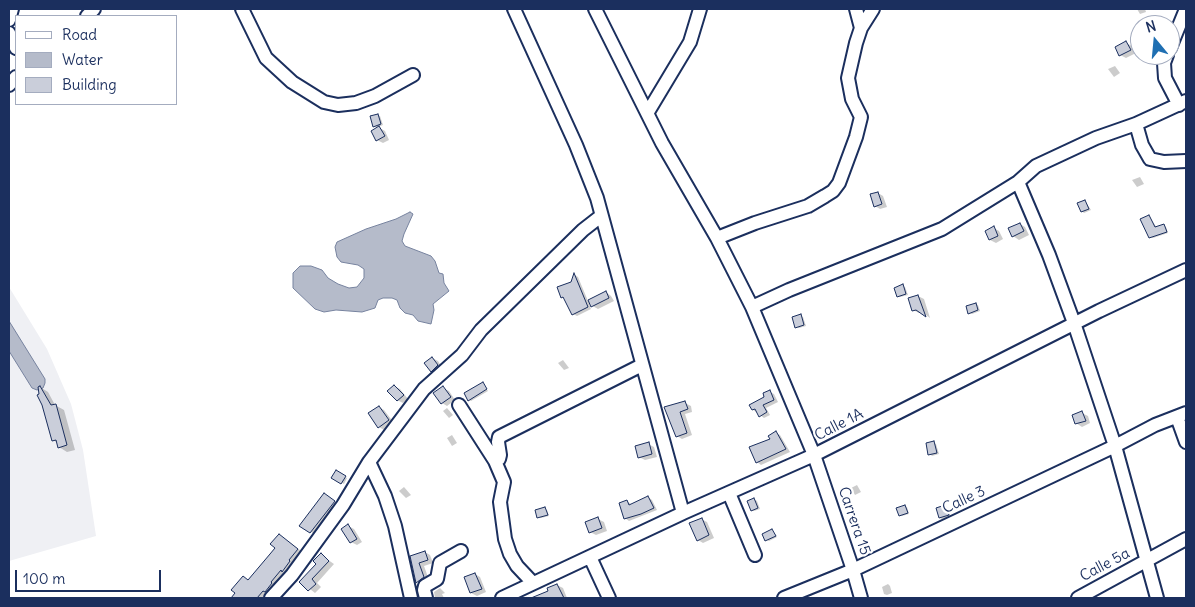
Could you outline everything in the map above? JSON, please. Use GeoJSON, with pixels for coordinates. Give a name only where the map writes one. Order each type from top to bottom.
{"type":"FeatureCollection","features":[{"type":"Feature","properties":{"kind":"street"},"geometry":{"type":"LineString","coordinates":[[9,20],[12,9]]}},
{"type":"Feature","properties":{"kind":"street"},"geometry":{"type":"LineString","coordinates":[[242,9],[266,58],[292,82],[324,102],[338,104],[356,102],[375,96],[413,75]]}},
{"type":"Feature","properties":{"kind":"street"},"geometry":{"type":"LineString","coordinates":[[514,9],[576,145],[597,198],[683,513]]}},
{"type":"Feature","properties":{"kind":"street","name":"Carrera 15"},"geometry":{"type":"LineString","coordinates":[[595,9],[662,143],[717,238],[741,289],[752,307],[814,455],[861,598]]}},
{"type":"Feature","properties":{"kind":"street"},"geometry":{"type":"LineString","coordinates":[[648,112],[690,42],[700,9]]}},
{"type":"Feature","properties":{"kind":"street"},"geometry":{"type":"LineString","coordinates":[[856,9],[862,28]]}},
{"type":"Feature","properties":{"kind":"street"},"geometry":{"type":"LineString","coordinates":[[717,238],[755,223],[808,206],[833,191],[839,183],[861,118],[852,99],[848,78],[856,43],[873,9]]}},
{"type":"Feature","properties":{"kind":"street"},"geometry":{"type":"LineString","coordinates":[[1180,24],[1186,9]]}},
{"type":"Feature","properties":{"kind":"street"},"geometry":{"type":"LineString","coordinates":[[9,33],[15,46]]}},
{"type":"Feature","properties":{"kind":"street"},"geometry":{"type":"LineString","coordinates":[[752,307],[789,290],[942,229],[1018,182],[1036,166],[1096,138],[1136,124],[1182,103],[1165,78],[1164,65]]}},
{"type":"Feature","properties":{"kind":"street"},"geometry":{"type":"LineString","coordinates":[[1136,124],[1142,145],[1150,159],[1164,162],[1186,161]]}},
{"type":"Feature","properties":{"kind":"street"},"geometry":{"type":"LineString","coordinates":[[1018,182],[1049,255],[1074,323],[1115,446],[1157,598]]}},
{"type":"Feature","properties":{"kind":"street"},"geometry":{"type":"LineString","coordinates":[[271,598],[292,575],[344,505],[369,462],[424,389],[462,355],[488,323],[583,230],[601,216]]}},
{"type":"Feature","properties":{"kind":"street","name":"Calle 1A"},"geometry":{"type":"LineString","coordinates":[[502,598],[683,513],[814,455],[1074,323],[1186,270]]}},
{"type":"Feature","properties":{"kind":"street"},"geometry":{"type":"LineString","coordinates":[[495,461],[499,459],[499,437],[642,365]]}},
{"type":"Feature","properties":{"kind":"street"},"geometry":{"type":"LineString","coordinates":[[459,405],[495,461],[504,482],[501,509],[505,539],[510,554],[533,583]]}},
{"type":"Feature","properties":{"kind":"street"},"geometry":{"type":"LineString","coordinates":[[1182,415],[1186,442]]}},
{"type":"Feature","properties":{"kind":"street","name":"Calle 3"},"geometry":{"type":"LineString","coordinates":[[784,598],[853,570],[1115,446],[1155,425],[1182,415]]}},
{"type":"Feature","properties":{"kind":"street"},"geometry":{"type":"LineString","coordinates":[[369,462],[386,496],[411,598]]}},
{"type":"Feature","properties":{"kind":"street"},"geometry":{"type":"LineString","coordinates":[[729,493],[755,555]]}},
{"type":"Feature","properties":{"kind":"street","name":"Calle 5a"},"geometry":{"type":"LineString","coordinates":[[1078,598],[1186,539]]}},
{"type":"Feature","properties":{"kind":"street"},"geometry":{"type":"LineString","coordinates":[[426,598],[425,586],[437,579],[440,564],[461,551]]}},
{"type":"Feature","properties":{"kind":"street"},"geometry":{"type":"LineString","coordinates":[[590,557],[609,598]]}},
{"type":"Feature","properties":{"kind":"shaded area"},"geometry":{"type":"Polygon","coordinates":[[[9,287],[47,349],[71,404],[83,450],[96,536],[9,561],[9,287]]]}},
{"type":"Feature","properties":{"kind":"water"},"geometry":{"type":"Polygon","coordinates":[[[410,212],[413,214],[402,241],[405,246],[431,256],[439,273],[443,274],[444,283],[449,291],[433,304],[434,310],[431,324],[418,321],[413,315],[405,313],[400,308],[397,300],[392,298],[378,300],[375,308],[362,312],[336,310],[324,312],[315,309],[293,288],[293,273],[300,266],[311,266],[322,270],[328,278],[338,284],[349,288],[357,287],[364,278],[364,269],[358,265],[341,262],[337,257],[335,247],[337,242],[410,212]]]}},
{"type":"Feature","properties":{"kind":"water"},"geometry":{"type":"Polygon","coordinates":[[[9,321],[45,379],[43,388],[37,390],[32,388],[9,351],[9,321]]]}},
{"type":"Feature","properties":{"kind":"building"},"geometry":{"type":"Polygon","coordinates":[[[1126,41],[1130,50],[1119,56],[1115,47],[1126,41]]]}},
{"type":"Feature","properties":{"kind":"building"},"geometry":{"type":"Polygon","coordinates":[[[378,114],[381,124],[373,127],[370,116],[378,114]]]}},
{"type":"Feature","properties":{"kind":"building"},"geometry":{"type":"Polygon","coordinates":[[[379,126],[385,136],[376,141],[371,131],[379,126]]]}},
{"type":"Feature","properties":{"kind":"building"},"geometry":{"type":"Polygon","coordinates":[[[878,192],[882,204],[874,207],[870,194],[878,192]]]}},
{"type":"Feature","properties":{"kind":"building"},"geometry":{"type":"Polygon","coordinates":[[[1085,200],[1089,209],[1081,212],[1077,203],[1085,200]]]}},
{"type":"Feature","properties":{"kind":"building"},"geometry":{"type":"Polygon","coordinates":[[[1149,215],[1155,227],[1164,224],[1167,232],[1149,238],[1140,219],[1149,215]]]}},
{"type":"Feature","properties":{"kind":"building"},"geometry":{"type":"Polygon","coordinates":[[[1020,223],[1024,231],[1012,237],[1008,228],[1020,223]]]}},
{"type":"Feature","properties":{"kind":"building"},"geometry":{"type":"Polygon","coordinates":[[[994,226],[998,236],[989,240],[985,231],[994,226]]]}},
{"type":"Feature","properties":{"kind":"building"},"geometry":{"type":"Polygon","coordinates":[[[574,273],[588,307],[572,315],[563,297],[561,298],[557,287],[571,282],[574,273]]]}},
{"type":"Feature","properties":{"kind":"building"},"geometry":{"type":"Polygon","coordinates":[[[903,284],[906,294],[897,297],[894,288],[903,284]]]}},
{"type":"Feature","properties":{"kind":"building"},"geometry":{"type":"Polygon","coordinates":[[[606,291],[609,298],[591,307],[588,300],[606,291]]]}},
{"type":"Feature","properties":{"kind":"building"},"geometry":{"type":"Polygon","coordinates":[[[918,295],[926,317],[916,310],[912,311],[908,298],[918,295]]]}},
{"type":"Feature","properties":{"kind":"building"},"geometry":{"type":"Polygon","coordinates":[[[976,303],[978,310],[968,314],[966,306],[976,303]]]}},
{"type":"Feature","properties":{"kind":"building"},"geometry":{"type":"Polygon","coordinates":[[[801,314],[804,325],[795,328],[792,317],[801,314]]]}},
{"type":"Feature","properties":{"kind":"building"},"geometry":{"type":"Polygon","coordinates":[[[432,357],[438,365],[431,372],[424,363],[432,357]]]}},
{"type":"Feature","properties":{"kind":"building"},"geometry":{"type":"Polygon","coordinates":[[[483,382],[487,389],[468,401],[464,393],[483,382]]]}},
{"type":"Feature","properties":{"kind":"building"},"geometry":{"type":"Polygon","coordinates":[[[394,385],[404,395],[397,401],[387,391],[394,385]]]}},
{"type":"Feature","properties":{"kind":"building"},"geometry":{"type":"Polygon","coordinates":[[[40,386],[51,405],[56,404],[67,445],[58,448],[56,440],[52,441],[42,405],[37,395],[39,394],[38,387],[40,386]]]}},
{"type":"Feature","properties":{"kind":"building"},"geometry":{"type":"Polygon","coordinates":[[[443,386],[451,397],[441,404],[433,393],[443,386]]]}},
{"type":"Feature","properties":{"kind":"building"},"geometry":{"type":"Polygon","coordinates":[[[770,390],[774,400],[763,405],[767,412],[759,417],[755,409],[752,410],[749,405],[764,397],[763,393],[770,390]]]}},
{"type":"Feature","properties":{"kind":"building"},"geometry":{"type":"Polygon","coordinates":[[[685,401],[688,409],[680,412],[687,433],[676,437],[664,407],[685,401]]]}},
{"type":"Feature","properties":{"kind":"building"},"geometry":{"type":"Polygon","coordinates":[[[379,406],[389,420],[378,428],[368,413],[379,406]]]}},
{"type":"Feature","properties":{"kind":"building"},"geometry":{"type":"Polygon","coordinates":[[[1082,411],[1086,421],[1075,424],[1072,415],[1082,411]]]}},
{"type":"Feature","properties":{"kind":"building"},"geometry":{"type":"Polygon","coordinates":[[[776,431],[786,449],[756,463],[749,447],[770,439],[768,436],[776,431]]]}},
{"type":"Feature","properties":{"kind":"building"},"geometry":{"type":"Polygon","coordinates":[[[934,441],[937,453],[928,455],[926,443],[934,441]]]}},
{"type":"Feature","properties":{"kind":"building"},"geometry":{"type":"Polygon","coordinates":[[[649,442],[652,454],[638,458],[635,446],[649,442]]]}},
{"type":"Feature","properties":{"kind":"building"},"geometry":{"type":"Polygon","coordinates":[[[336,470],[346,476],[341,484],[331,478],[336,470]]]}},
{"type":"Feature","properties":{"kind":"building"},"geometry":{"type":"Polygon","coordinates":[[[324,493],[335,501],[310,533],[299,526],[324,493]]]}},
{"type":"Feature","properties":{"kind":"building"},"geometry":{"type":"Polygon","coordinates":[[[648,496],[654,508],[624,519],[619,503],[627,500],[629,505],[648,496]]]}},
{"type":"Feature","properties":{"kind":"building"},"geometry":{"type":"Polygon","coordinates":[[[754,498],[758,508],[751,511],[747,501],[754,498]]]}},
{"type":"Feature","properties":{"kind":"building"},"geometry":{"type":"Polygon","coordinates":[[[905,505],[908,513],[899,516],[896,508],[905,505]]]}},
{"type":"Feature","properties":{"kind":"building"},"geometry":{"type":"Polygon","coordinates":[[[945,505],[949,515],[939,518],[936,508],[945,505]]]}},
{"type":"Feature","properties":{"kind":"building"},"geometry":{"type":"Polygon","coordinates":[[[545,507],[548,515],[537,518],[535,510],[545,507]]]}},
{"type":"Feature","properties":{"kind":"building"},"geometry":{"type":"Polygon","coordinates":[[[598,517],[602,528],[589,533],[585,522],[598,517]]]}},
{"type":"Feature","properties":{"kind":"building"},"geometry":{"type":"Polygon","coordinates":[[[702,518],[709,535],[697,541],[689,523],[702,518]]]}},
{"type":"Feature","properties":{"kind":"building"},"geometry":{"type":"Polygon","coordinates":[[[348,524],[357,539],[350,543],[341,529],[348,524]]]}},
{"type":"Feature","properties":{"kind":"building"},"geometry":{"type":"Polygon","coordinates":[[[772,529],[776,536],[765,541],[762,534],[772,529]]]}},
{"type":"Feature","properties":{"kind":"building"},"geometry":{"type":"Polygon","coordinates":[[[279,534],[298,549],[282,572],[281,570],[265,592],[263,591],[257,598],[231,598],[235,593],[231,590],[243,576],[248,580],[275,548],[270,544],[279,534]]]}},
{"type":"Feature","properties":{"kind":"building"},"geometry":{"type":"Polygon","coordinates":[[[425,551],[428,560],[419,563],[424,577],[416,583],[410,556],[425,551]]]}},
{"type":"Feature","properties":{"kind":"building"},"geometry":{"type":"Polygon","coordinates":[[[321,553],[329,561],[312,579],[316,584],[308,591],[299,582],[316,564],[313,561],[321,553]]]}},
{"type":"Feature","properties":{"kind":"building"},"geometry":{"type":"Polygon","coordinates":[[[475,573],[482,589],[470,593],[464,577],[475,573]]]}},
{"type":"Feature","properties":{"kind":"building"},"geometry":{"type":"Polygon","coordinates":[[[557,584],[564,598],[531,598],[548,591],[547,588],[557,584]]]}}]}
